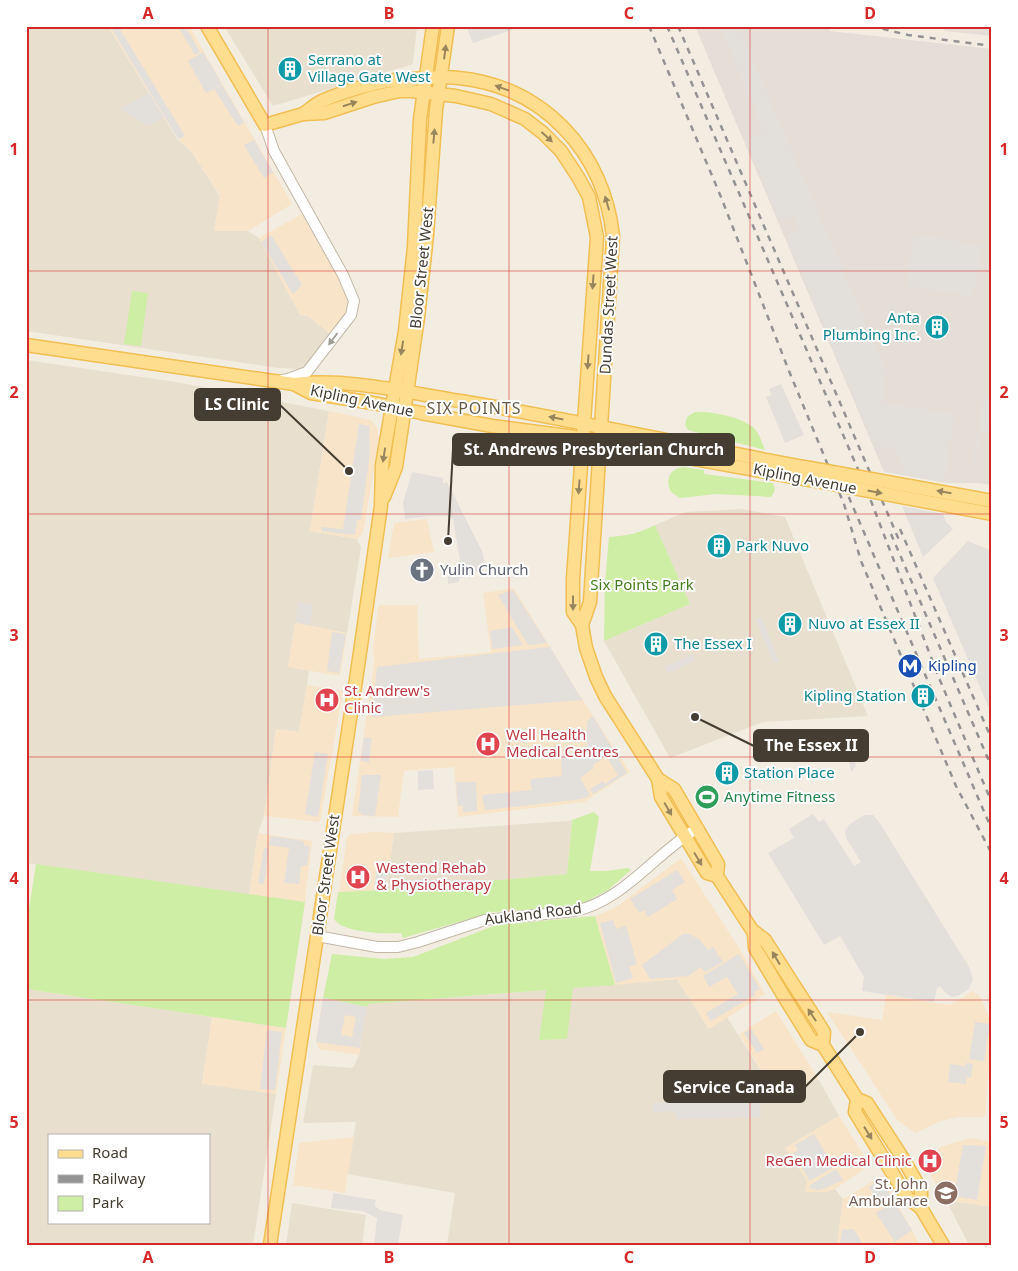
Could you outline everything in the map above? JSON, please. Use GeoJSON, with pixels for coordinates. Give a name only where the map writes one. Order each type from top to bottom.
{"type":"FeatureCollection","features":[{"type":"Feature","properties":{"kind":"main road"},"geometry":{"type":"LineString","coordinates":[[207,26],[265,125]]}},
{"type":"Feature","properties":{"kind":"main road","name":"Bloor Street West"},"geometry":{"type":"LineString","coordinates":[[401,391],[414,247],[418,145],[433,26]]}},
{"type":"Feature","properties":{"kind":"main road","name":"Bloor Street West"},"geometry":{"type":"LineString","coordinates":[[270,1245],[381,506],[382,465],[398,408],[425,261],[430,178],[448,26]]}},
{"type":"Feature","properties":{"kind":"main road","name":"Dundas Street West"},"geometry":{"type":"LineString","coordinates":[[302,114],[321,101],[362,88],[397,80],[458,77],[485,83],[513,93],[534,104],[563,126],[586,154],[599,178],[609,206],[613,236],[590,602],[582,625]]}},
{"type":"Feature","properties":{"kind":"main road","name":"Dundas Street West"},"geometry":{"type":"LineString","coordinates":[[265,125],[302,114],[324,113],[384,94],[411,91],[467,98],[491,104],[525,119],[561,151],[578,177],[589,197],[597,237],[582,439],[572,612],[582,625],[586,648],[605,696],[658,779],[661,797],[707,873],[717,876]]}},
{"type":"Feature","properties":{"kind":"main road","name":"Kipling Avenue"},"geometry":{"type":"LineString","coordinates":[[26,345],[267,381],[294,384],[316,382],[401,391],[601,427],[758,464],[992,514]]}},
{"type":"Feature","properties":{"kind":"main road","name":"Kipling Avenue"},"geometry":{"type":"LineString","coordinates":[[294,384],[311,393],[492,426],[522,428],[600,442],[758,464],[992,501]]}},
{"type":"Feature","properties":{"kind":"main road","name":"Dundas Street West"},"geometry":{"type":"LineString","coordinates":[[658,779],[674,789],[718,864],[717,876],[754,933],[765,940],[824,1032],[823,1044],[857,1099],[855,1112],[907,1197],[921,1208],[943,1245]]}},
{"type":"Feature","properties":{"kind":"street"},"geometry":{"type":"LineString","coordinates":[[265,125],[274,151],[343,275],[354,301],[353,311],[348,320],[307,372],[288,379],[267,381]]}},
{"type":"Feature","properties":{"kind":"street","name":"Aukland Road"},"geometry":{"type":"LineString","coordinates":[[317,936],[377,947],[398,947],[485,920],[569,912],[587,908],[617,892],[684,836],[698,828]]}},
{"type":"Feature","properties":{"kind":"shaded area"},"geometry":{"type":"Polygon","coordinates":[[[26,26],[108,26],[177,139],[191,151],[220,196],[214,230],[248,231],[259,238],[300,315],[308,316],[330,334],[311,362],[300,369],[278,368],[26,331],[26,26]]]}},
{"type":"Feature","properties":{"kind":"shaded area"},"geometry":{"type":"Polygon","coordinates":[[[108,26],[189,26],[292,204],[248,231],[214,231],[220,195],[191,151],[178,139],[108,26]]]}},
{"type":"Feature","properties":{"kind":"shaded area"},"geometry":{"type":"Polygon","coordinates":[[[110,26],[118,26],[185,136],[178,139],[110,26]]]}},
{"type":"Feature","properties":{"kind":"shaded area"},"geometry":{"type":"Polygon","coordinates":[[[178,26],[185,26],[200,52],[195,55],[178,26]]]}},
{"type":"Feature","properties":{"kind":"shaded area"},"geometry":{"type":"Polygon","coordinates":[[[224,26],[417,26],[413,64],[273,106],[224,26]]]}},
{"type":"Feature","properties":{"kind":"shaded area"},"geometry":{"type":"Polygon","coordinates":[[[466,26],[520,26],[520,27],[473,43],[466,26]]]}},
{"type":"Feature","properties":{"kind":"shaded area"},"geometry":{"type":"Polygon","coordinates":[[[695,26],[828,26],[830,31],[992,49],[992,485],[947,483],[884,472],[695,26]]]}},
{"type":"Feature","properties":{"kind":"shaded area"},"geometry":{"type":"Polygon","coordinates":[[[720,26],[738,26],[887,372],[883,403],[955,414],[945,478],[942,478],[940,481],[913,476],[913,472],[910,471],[908,475],[906,474],[891,445],[876,450],[786,236],[800,230],[793,216],[780,221],[746,141],[764,131],[720,26]]]}},
{"type":"Feature","properties":{"kind":"shaded area"},"geometry":{"type":"Polygon","coordinates":[[[945,26],[992,26],[992,36],[944,31],[945,26]]]}},
{"type":"Feature","properties":{"kind":"shaded area"},"geometry":{"type":"Polygon","coordinates":[[[203,52],[222,84],[206,93],[188,61],[203,52]]]}},
{"type":"Feature","properties":{"kind":"shaded area"},"geometry":{"type":"Polygon","coordinates":[[[222,85],[244,122],[238,126],[214,89],[222,85]]]}},
{"type":"Feature","properties":{"kind":"shaded area"},"geometry":{"type":"Polygon","coordinates":[[[149,93],[164,117],[149,126],[120,109],[149,93]]]}},
{"type":"Feature","properties":{"kind":"shaded area"},"geometry":{"type":"Polygon","coordinates":[[[254,140],[273,172],[264,178],[244,145],[254,140]]]}},
{"type":"Feature","properties":{"kind":"shaded area"},"geometry":{"type":"Polygon","coordinates":[[[302,214],[349,296],[349,308],[330,334],[308,316],[300,315],[259,238],[302,214]]]}},
{"type":"Feature","properties":{"kind":"shaded area"},"geometry":{"type":"Polygon","coordinates":[[[915,234],[982,246],[973,297],[906,285],[915,234]]]}},
{"type":"Feature","properties":{"kind":"shaded area"},"geometry":{"type":"Polygon","coordinates":[[[271,235],[302,285],[293,294],[261,242],[271,235]]]}},
{"type":"Feature","properties":{"kind":"shaded area"},"geometry":{"type":"Polygon","coordinates":[[[26,360],[176,382],[329,411],[310,531],[357,539],[361,548],[347,633],[295,623],[288,666],[309,671],[307,685],[299,732],[276,729],[264,816],[258,833],[249,895],[26,863],[26,360]]]}},
{"type":"Feature","properties":{"kind":"shaded area"},"geometry":{"type":"Polygon","coordinates":[[[781,384],[804,435],[785,443],[766,397],[772,395],[769,389],[781,384]]]}},
{"type":"Feature","properties":{"kind":"shaded area"},"geometry":{"type":"Polygon","coordinates":[[[984,397],[992,398],[992,413],[988,432],[981,431],[974,468],[971,468],[984,397]]]}},
{"type":"Feature","properties":{"kind":"shaded area"},"geometry":{"type":"Polygon","coordinates":[[[329,411],[371,420],[377,427],[379,440],[363,533],[357,539],[310,531],[329,411]]]}},
{"type":"Feature","properties":{"kind":"shaded area"},"geometry":{"type":"Polygon","coordinates":[[[359,424],[369,426],[370,453],[361,520],[357,520],[355,535],[321,531],[322,527],[343,529],[359,424]]]}},
{"type":"Feature","properties":{"kind":"shaded area"},"geometry":{"type":"Polygon","coordinates":[[[412,472],[443,478],[443,484],[447,482],[482,551],[483,566],[478,571],[459,579],[459,582],[448,584],[448,576],[459,564],[460,560],[453,519],[450,516],[428,516],[405,519],[403,503],[412,472]]]}},
{"type":"Feature","properties":{"kind":"shaded area"},"geometry":{"type":"Polygon","coordinates":[[[902,506],[943,514],[946,522],[953,529],[923,557],[902,506]]]}},
{"type":"Feature","properties":{"kind":"shaded area"},"geometry":{"type":"Polygon","coordinates":[[[742,509],[785,517],[868,716],[763,722],[670,758],[604,641],[690,604],[655,525],[686,512],[742,509]]]}},
{"type":"Feature","properties":{"kind":"shaded area"},"geometry":{"type":"Polygon","coordinates":[[[427,519],[434,552],[388,558],[394,523],[427,519]]]}},
{"type":"Feature","properties":{"kind":"shaded area"},"geometry":{"type":"Polygon","coordinates":[[[968,541],[992,551],[992,715],[933,578],[968,541]]]}},
{"type":"Feature","properties":{"kind":"shaded area"},"geometry":{"type":"Polygon","coordinates":[[[514,588],[577,691],[630,772],[584,802],[458,817],[454,767],[404,771],[398,817],[352,816],[374,664],[373,647],[380,605],[417,605],[419,659],[491,652],[483,593],[514,588]]]}},
{"type":"Feature","properties":{"kind":"shaded area"},"geometry":{"type":"Polygon","coordinates":[[[513,590],[547,643],[528,645],[498,595],[513,590]]]}},
{"type":"Feature","properties":{"kind":"shaded area"},"geometry":{"type":"Polygon","coordinates":[[[298,602],[313,605],[310,625],[295,622],[298,602]]]}},
{"type":"Feature","properties":{"kind":"shaded area"},"geometry":{"type":"Polygon","coordinates":[[[761,617],[779,661],[773,663],[756,619],[761,617]]]}},
{"type":"Feature","properties":{"kind":"shaded area"},"geometry":{"type":"Polygon","coordinates":[[[295,623],[347,633],[340,676],[288,667],[295,623]]]}},
{"type":"Feature","properties":{"kind":"shaded area"},"geometry":{"type":"Polygon","coordinates":[[[512,627],[523,645],[492,649],[490,631],[512,627]]]}},
{"type":"Feature","properties":{"kind":"shaded area"},"geometry":{"type":"Polygon","coordinates":[[[332,632],[346,634],[339,673],[327,671],[332,632]]]}},
{"type":"Feature","properties":{"kind":"shaded area"},"geometry":{"type":"Polygon","coordinates":[[[550,647],[582,700],[372,717],[377,667],[550,647]]]}},
{"type":"Feature","properties":{"kind":"shaded area"},"geometry":{"type":"Polygon","coordinates":[[[693,654],[695,661],[668,673],[665,667],[693,654]]]}},
{"type":"Feature","properties":{"kind":"shaded area"},"geometry":{"type":"Polygon","coordinates":[[[307,685],[343,691],[320,822],[264,816],[276,729],[299,732],[307,685]]]}},
{"type":"Feature","properties":{"kind":"shaded area"},"geometry":{"type":"Polygon","coordinates":[[[593,716],[627,773],[593,794],[590,789],[603,781],[605,784],[618,775],[606,756],[593,765],[594,768],[580,778],[590,795],[582,799],[485,810],[482,795],[532,790],[530,779],[562,776],[561,754],[587,751],[587,722],[593,716]]]}},
{"type":"Feature","properties":{"kind":"shaded area"},"geometry":{"type":"Polygon","coordinates":[[[364,737],[372,738],[369,762],[361,761],[364,737]]]}},
{"type":"Feature","properties":{"kind":"shaded area"},"geometry":{"type":"Polygon","coordinates":[[[847,744],[863,744],[862,758],[855,759],[856,766],[851,772],[849,760],[847,760],[847,744]]]}},
{"type":"Feature","properties":{"kind":"shaded area"},"geometry":{"type":"Polygon","coordinates":[[[315,752],[328,754],[318,817],[305,814],[315,752]]]}},
{"type":"Feature","properties":{"kind":"shaded area"},"geometry":{"type":"Polygon","coordinates":[[[433,770],[434,789],[418,790],[418,771],[433,770]]]}},
{"type":"Feature","properties":{"kind":"shaded area"},"geometry":{"type":"Polygon","coordinates":[[[362,775],[381,775],[375,816],[361,815],[361,812],[358,812],[362,775]]]}},
{"type":"Feature","properties":{"kind":"shaded area"},"geometry":{"type":"Polygon","coordinates":[[[456,782],[476,782],[477,811],[463,812],[463,806],[458,806],[456,782]]]}},
{"type":"Feature","properties":{"kind":"shaded area"},"geometry":{"type":"Polygon","coordinates":[[[813,814],[819,822],[824,819],[854,866],[861,862],[846,838],[845,830],[850,824],[864,815],[873,815],[969,967],[973,979],[969,989],[958,996],[951,997],[940,986],[937,988],[934,1002],[862,991],[864,977],[840,936],[824,945],[768,853],[794,838],[789,829],[813,814]]]}},
{"type":"Feature","properties":{"kind":"shaded area"},"geometry":{"type":"Polygon","coordinates":[[[572,820],[567,874],[386,890],[394,833],[572,820]]]}},
{"type":"Feature","properties":{"kind":"shaded area"},"geometry":{"type":"Polygon","coordinates":[[[258,833],[312,841],[305,902],[249,895],[258,833]]]}},
{"type":"Feature","properties":{"kind":"shaded area"},"geometry":{"type":"Polygon","coordinates":[[[394,833],[386,890],[339,892],[347,837],[351,834],[394,833]]]}},
{"type":"Feature","properties":{"kind":"shaded area"},"geometry":{"type":"Polygon","coordinates":[[[271,836],[304,841],[304,845],[310,847],[307,865],[301,866],[299,884],[284,883],[289,848],[269,845],[271,836]]]}},
{"type":"Feature","properties":{"kind":"shaded area"},"geometry":{"type":"Polygon","coordinates":[[[264,848],[269,848],[264,884],[258,883],[264,848]]]}},
{"type":"Feature","properties":{"kind":"shaded area"},"geometry":{"type":"Polygon","coordinates":[[[681,858],[741,951],[765,994],[709,1029],[677,979],[615,985],[595,916],[615,908],[681,858]]]}},
{"type":"Feature","properties":{"kind":"shaded area"},"geometry":{"type":"Polygon","coordinates":[[[377,870],[388,872],[385,888],[374,886],[377,870]]]}},
{"type":"Feature","properties":{"kind":"shaded area"},"geometry":{"type":"Polygon","coordinates":[[[677,870],[685,882],[672,890],[677,899],[648,917],[644,910],[639,913],[630,899],[677,870]]]}},
{"type":"Feature","properties":{"kind":"shaded area"},"geometry":{"type":"Polygon","coordinates":[[[613,920],[616,929],[626,926],[637,964],[629,967],[633,978],[616,983],[600,923],[613,920]]]}},
{"type":"Feature","properties":{"kind":"shaded area"},"geometry":{"type":"Polygon","coordinates":[[[683,934],[689,934],[699,939],[708,950],[713,947],[723,962],[705,972],[701,967],[688,976],[650,979],[642,965],[683,934]]]}},
{"type":"Feature","properties":{"kind":"shaded area"},"geometry":{"type":"Polygon","coordinates":[[[739,954],[760,989],[754,992],[755,995],[711,1021],[706,1013],[738,994],[727,977],[709,987],[703,976],[739,954]]]}},
{"type":"Feature","properties":{"kind":"shaded area"},"geometry":{"type":"Polygon","coordinates":[[[677,979],[708,1028],[727,1017],[770,1085],[819,1080],[839,1116],[785,1148],[807,1180],[826,1192],[835,1189],[843,1199],[837,1245],[447,1245],[455,1193],[347,1174],[356,1122],[303,1123],[313,1065],[353,1068],[359,1055],[367,1004],[547,990],[539,1040],[566,1039],[572,988],[677,979]]]}},
{"type":"Feature","properties":{"kind":"shaded area"},"geometry":{"type":"Polygon","coordinates":[[[26,989],[212,1017],[202,1083],[276,1094],[253,1245],[26,1245],[26,989]]]}},
{"type":"Feature","properties":{"kind":"shaded area"},"geometry":{"type":"Polygon","coordinates":[[[973,991],[980,997],[992,1024],[985,1117],[959,1117],[940,1121],[916,1133],[898,1121],[827,1012],[882,1020],[886,995],[950,1005],[973,991]]]}},
{"type":"Feature","properties":{"kind":"shaded area"},"geometry":{"type":"Polygon","coordinates":[[[323,998],[367,1007],[359,1055],[319,1049],[316,1042],[323,998]]]}},
{"type":"Feature","properties":{"kind":"shaded area"},"geometry":{"type":"Polygon","coordinates":[[[323,998],[367,1007],[360,1048],[316,1042],[323,998]],[[345,1015],[341,1035],[352,1037],[356,1017],[345,1015]]]}},
{"type":"Feature","properties":{"kind":"shaded area"},"geometry":{"type":"Polygon","coordinates":[[[776,1011],[819,1080],[770,1085],[739,1034],[776,1011]]]}},
{"type":"Feature","properties":{"kind":"shaded area"},"geometry":{"type":"Polygon","coordinates":[[[212,1017],[286,1028],[276,1094],[202,1084],[212,1017]]]}},
{"type":"Feature","properties":{"kind":"shaded area"},"geometry":{"type":"Polygon","coordinates":[[[975,1022],[990,1024],[984,1061],[969,1059],[975,1022]]]}},
{"type":"Feature","properties":{"kind":"shaded area"},"geometry":{"type":"Polygon","coordinates":[[[751,1029],[764,1049],[757,1053],[744,1033],[751,1029]]]}},
{"type":"Feature","properties":{"kind":"shaded area"},"geometry":{"type":"Polygon","coordinates":[[[267,1030],[282,1032],[275,1090],[260,1089],[267,1030]]]}},
{"type":"Feature","properties":{"kind":"shaded area"},"geometry":{"type":"Polygon","coordinates":[[[966,1063],[973,1064],[971,1078],[967,1077],[966,1084],[948,1082],[950,1064],[965,1066],[966,1063]]]}},
{"type":"Feature","properties":{"kind":"shaded area"},"geometry":{"type":"Polygon","coordinates":[[[760,1100],[761,1117],[676,1119],[675,1111],[653,1112],[653,1103],[760,1100]]]}},
{"type":"Feature","properties":{"kind":"shaded area"},"geometry":{"type":"Polygon","coordinates":[[[839,1116],[870,1165],[835,1189],[826,1192],[805,1192],[807,1180],[785,1148],[839,1116]]]}},
{"type":"Feature","properties":{"kind":"shaded area"},"geometry":{"type":"Polygon","coordinates":[[[814,1134],[834,1167],[810,1181],[793,1153],[798,1150],[795,1145],[814,1134]]]}},
{"type":"Feature","properties":{"kind":"shaded area"},"geometry":{"type":"Polygon","coordinates":[[[354,1137],[345,1193],[293,1185],[299,1143],[354,1137]]]}},
{"type":"Feature","properties":{"kind":"shaded area"},"geometry":{"type":"Polygon","coordinates":[[[972,1138],[992,1142],[992,1207],[946,1200],[922,1162],[942,1146],[972,1138]]]}},
{"type":"Feature","properties":{"kind":"shaded area"},"geometry":{"type":"Polygon","coordinates":[[[963,1145],[986,1146],[977,1200],[954,1196],[963,1145]]]}},
{"type":"Feature","properties":{"kind":"shaded area"},"geometry":{"type":"Polygon","coordinates":[[[836,1169],[843,1180],[826,1188],[817,1190],[809,1188],[810,1185],[836,1169]]]}},
{"type":"Feature","properties":{"kind":"shaded area"},"geometry":{"type":"Polygon","coordinates":[[[882,1176],[920,1245],[837,1245],[843,1199],[882,1176]]]}},
{"type":"Feature","properties":{"kind":"shaded area"},"geometry":{"type":"Polygon","coordinates":[[[880,1179],[893,1199],[882,1206],[869,1187],[880,1179]]]}},
{"type":"Feature","properties":{"kind":"shaded area"},"geometry":{"type":"Polygon","coordinates":[[[333,1193],[376,1200],[375,1206],[380,1210],[403,1215],[398,1245],[374,1245],[377,1218],[362,1211],[331,1208],[333,1193]]]}},
{"type":"Feature","properties":{"kind":"shaded area"},"geometry":{"type":"Polygon","coordinates":[[[946,1200],[992,1207],[992,1245],[969,1245],[946,1200]]]}},
{"type":"Feature","properties":{"kind":"shaded area"},"geometry":{"type":"Polygon","coordinates":[[[894,1202],[912,1230],[895,1242],[876,1213],[894,1202]]]}},
{"type":"Feature","properties":{"kind":"shaded area"},"geometry":{"type":"Polygon","coordinates":[[[292,1203],[366,1215],[362,1245],[286,1245],[292,1203]]]}},
{"type":"Feature","properties":{"kind":"shaded area"},"geometry":{"type":"Polygon","coordinates":[[[854,1229],[863,1245],[840,1245],[842,1230],[854,1229]]]}},
{"type":"Feature","properties":{"kind":"green space"},"geometry":{"type":"Polygon","coordinates":[[[132,291],[148,293],[141,346],[124,344],[132,291]]]}},
{"type":"Feature","properties":{"kind":"green space"},"geometry":{"type":"Polygon","coordinates":[[[695,412],[718,414],[743,421],[755,429],[760,436],[765,450],[688,430],[685,425],[687,417],[695,412]]]}},
{"type":"Feature","properties":{"kind":"green space"},"geometry":{"type":"Polygon","coordinates":[[[683,467],[704,470],[704,474],[773,483],[775,490],[771,497],[716,494],[680,498],[671,492],[668,479],[674,470],[683,467]]]}},
{"type":"Feature","properties":{"kind":"green space","name":"Six Points Park"},"geometry":{"type":"Polygon","coordinates":[[[655,525],[690,604],[604,641],[605,583],[609,537],[633,534],[655,525]]]}},
{"type":"Feature","properties":{"kind":"green space"},"geometry":{"type":"Polygon","coordinates":[[[594,812],[599,817],[590,871],[628,868],[631,870],[608,890],[583,903],[557,908],[493,912],[403,938],[401,933],[375,933],[355,930],[339,924],[334,919],[338,892],[386,890],[567,874],[572,820],[594,812]]]}},
{"type":"Feature","properties":{"kind":"green space"},"geometry":{"type":"Polygon","coordinates":[[[36,864],[305,902],[286,1028],[26,989],[26,928],[36,864]]]}},
{"type":"Feature","properties":{"kind":"green space"},"geometry":{"type":"Polygon","coordinates":[[[595,916],[615,985],[573,988],[567,1039],[539,1040],[546,990],[368,1004],[367,1007],[323,998],[332,954],[384,959],[413,957],[496,925],[595,916]]]}},
{"type":"Feature","properties":{"kind":"railway"},"geometry":{"type":"LineString","coordinates":[[649,26],[721,197],[789,371],[844,504],[861,561],[956,786],[992,854]]}},
{"type":"Feature","properties":{"kind":"railway"},"geometry":{"type":"LineString","coordinates":[[667,26],[866,488],[939,678],[992,803]]}},
{"type":"Feature","properties":{"kind":"railway"},"geometry":{"type":"LineString","coordinates":[[678,26],[899,540]]}},
{"type":"Feature","properties":{"kind":"railway"},"geometry":{"type":"LineString","coordinates":[[871,26],[908,35],[992,46]]}},
{"type":"Feature","properties":{"kind":"railway"},"geometry":{"type":"LineString","coordinates":[[844,486],[992,830]]}},
{"type":"Feature","properties":{"kind":"railway"},"geometry":{"type":"LineString","coordinates":[[900,529],[992,740]]}},
{"type":"Feature","properties":{"kind":"railway"},"geometry":{"type":"LineString","coordinates":[[891,534],[992,768]]}},
{"type":"Feature","properties":{"kind":"place","name":"Serrano at Village Gate West"},"geometry":{"type":"Point","coordinates":[290,69]}},
{"type":"Feature","properties":{"kind":"place","name":"Anta Plumbing Inc."},"geometry":{"type":"Point","coordinates":[937,327]}},
{"type":"Feature","properties":{"kind":"place","name":"LS Clinic"},"geometry":{"type":"Point","coordinates":[349,471]}},
{"type":"Feature","properties":{"kind":"place","name":"St. Andrews Presbyterian Church"},"geometry":{"type":"Point","coordinates":[448,541]}},
{"type":"Feature","properties":{"kind":"place","name":"Park Nuvo"},"geometry":{"type":"Point","coordinates":[719,546]}},
{"type":"Feature","properties":{"kind":"place","name":"Yulin Church"},"geometry":{"type":"Point","coordinates":[422,570]}},
{"type":"Feature","properties":{"kind":"place","name":"Nuvo at Essex II"},"geometry":{"type":"Point","coordinates":[790,624]}},
{"type":"Feature","properties":{"kind":"place","name":"The Essex I"},"geometry":{"type":"Point","coordinates":[656,644]}},
{"type":"Feature","properties":{"kind":"place","name":"Kipling"},"geometry":{"type":"Point","coordinates":[910,666]}},
{"type":"Feature","properties":{"kind":"place","name":"Kipling Station"},"geometry":{"type":"Point","coordinates":[923,696]}},
{"type":"Feature","properties":{"kind":"place","name":"St. Andrew's Clinic"},"geometry":{"type":"Point","coordinates":[327,700]}},
{"type":"Feature","properties":{"kind":"place","name":"The Essex II"},"geometry":{"type":"Point","coordinates":[695,717]}},
{"type":"Feature","properties":{"kind":"place","name":"Well Health Medical Centres"},"geometry":{"type":"Point","coordinates":[488,744]}},
{"type":"Feature","properties":{"kind":"place","name":"Station Place"},"geometry":{"type":"Point","coordinates":[727,773]}},
{"type":"Feature","properties":{"kind":"place","name":"Anytime Fitness"},"geometry":{"type":"Point","coordinates":[707,797]}},
{"type":"Feature","properties":{"kind":"place","name":"Westend Rehab & Physiotherapy"},"geometry":{"type":"Point","coordinates":[358,877]}},
{"type":"Feature","properties":{"kind":"place","name":"Service Canada"},"geometry":{"type":"Point","coordinates":[860,1032]}},
{"type":"Feature","properties":{"kind":"place","name":"ReGen Medical Clinic"},"geometry":{"type":"Point","coordinates":[930,1161]}},
{"type":"Feature","properties":{"kind":"place","name":"St. John Ambulance"},"geometry":{"type":"Point","coordinates":[946,1193]}},
{"type":"Feature","properties":{"kind":"district","name":"SIX POINTS"},"geometry":{"type":"Point","coordinates":[474,408]}}]}
